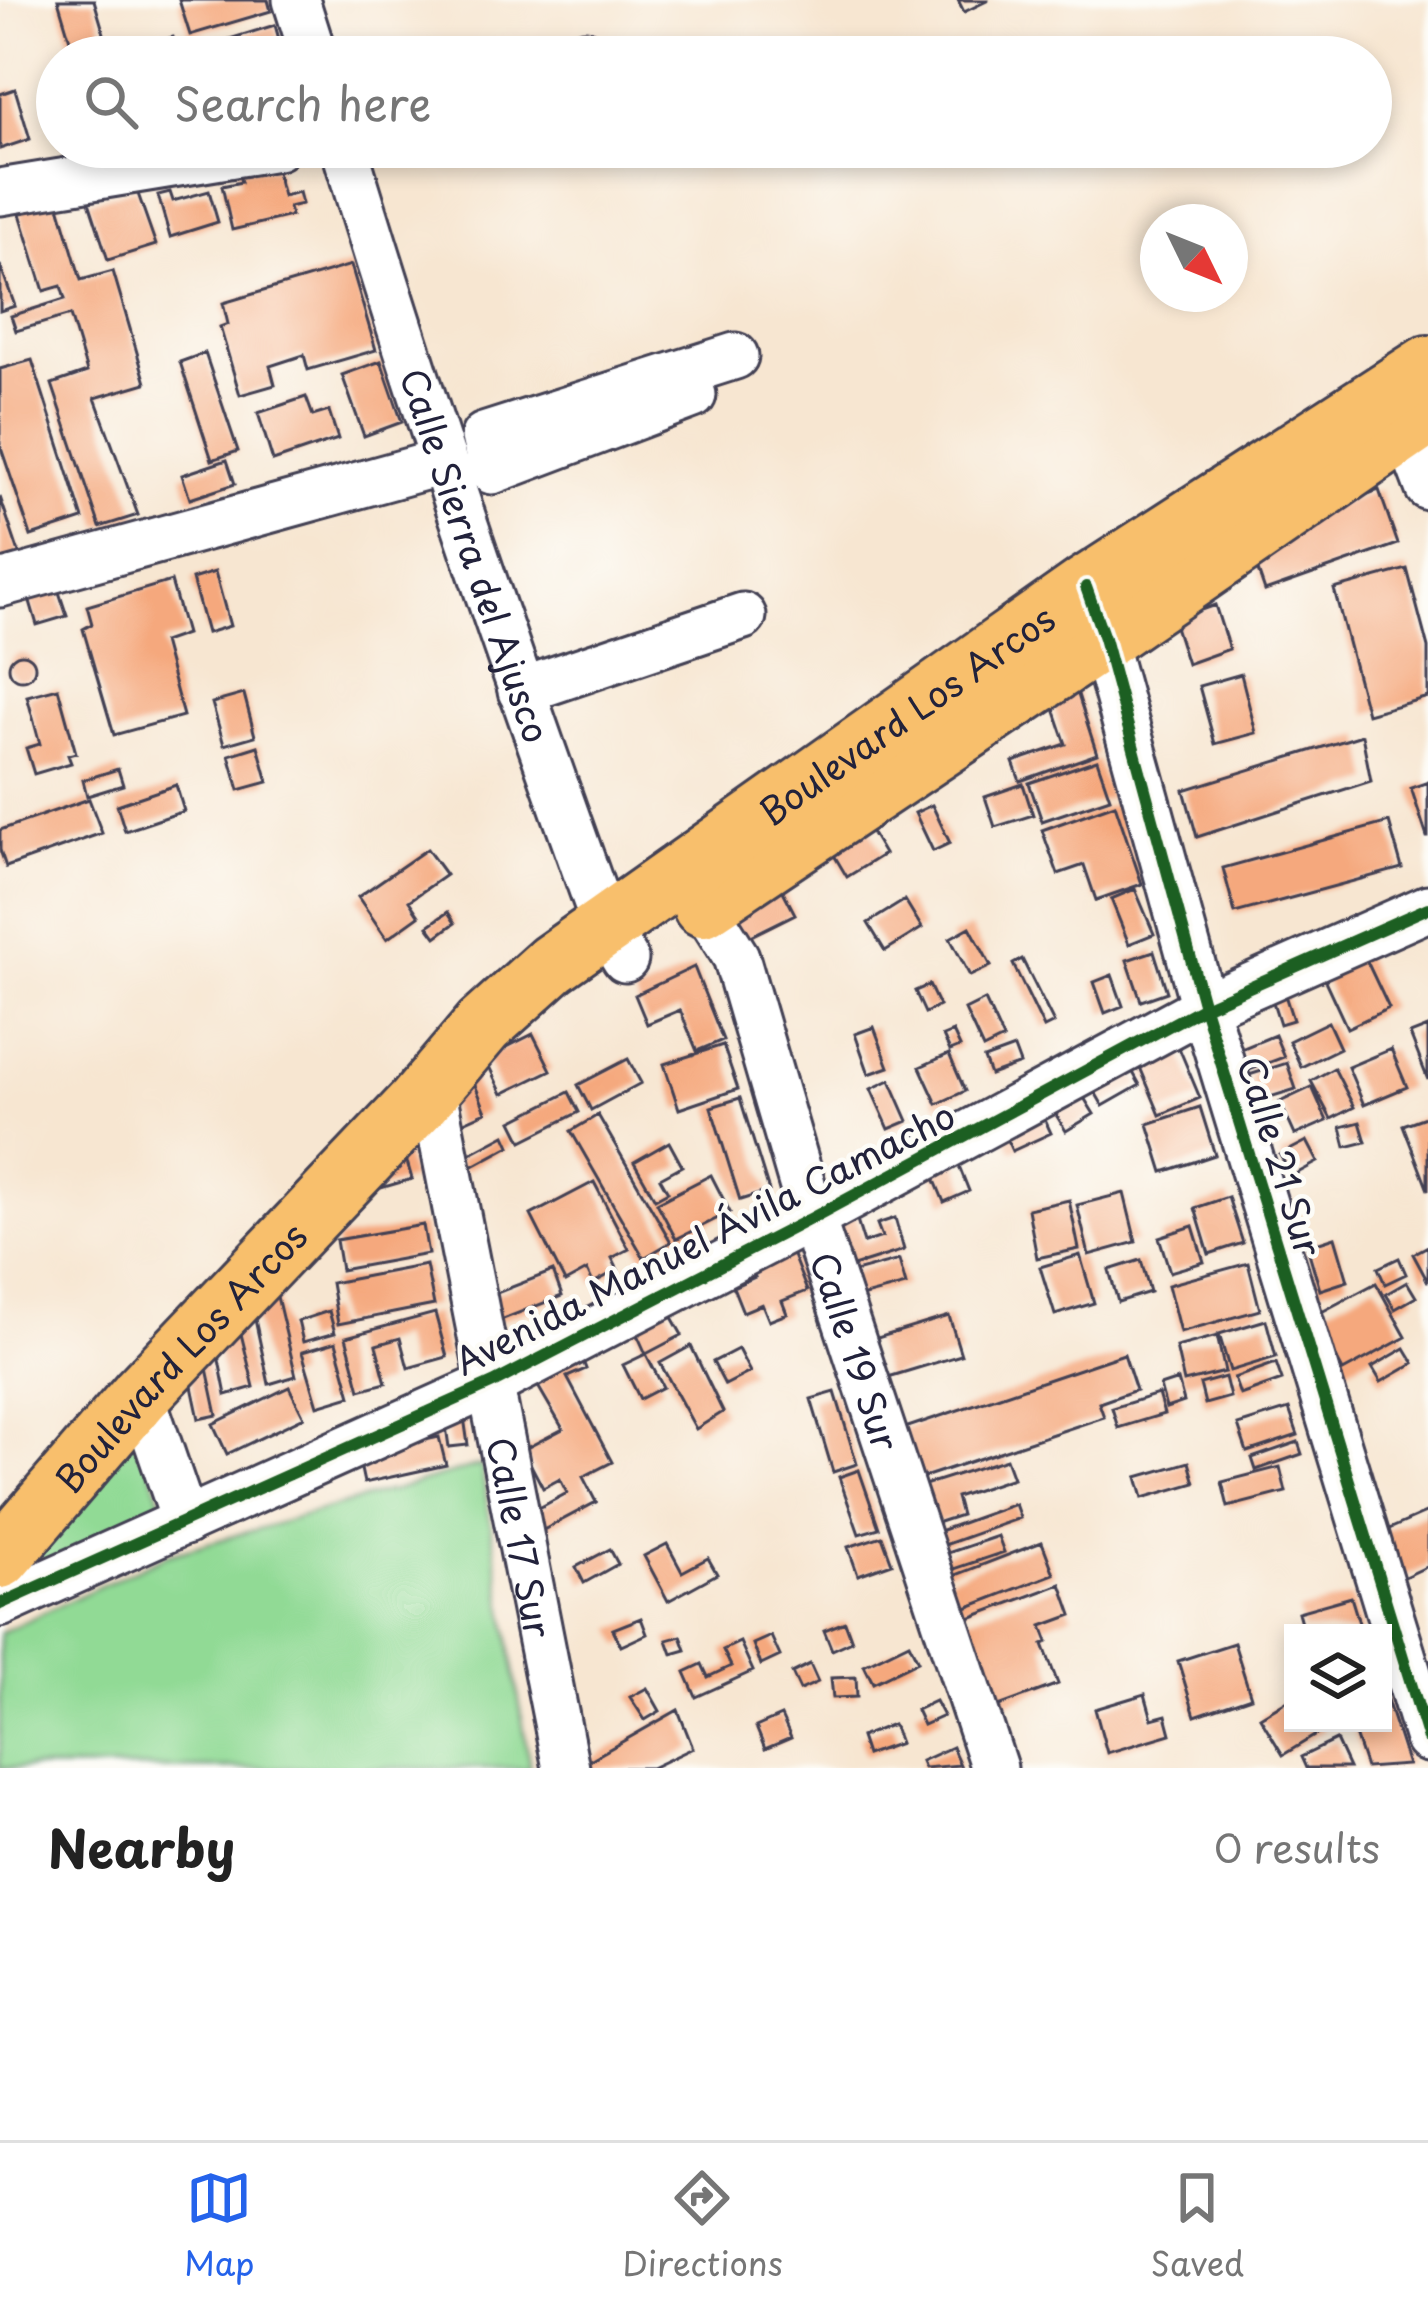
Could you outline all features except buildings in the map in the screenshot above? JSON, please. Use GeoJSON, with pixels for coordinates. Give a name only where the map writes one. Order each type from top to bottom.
{"type":"FeatureCollection","features":[{"type":"Feature","properties":{"kind":"main road","name":"Boulevard Los Arcos"},"geometry":{"type":"LineString","coordinates":[[0,1558],[141,1394],[426,1097],[489,1053],[616,943],[693,888],[1414,400]]}},
{"type":"Feature","properties":{"kind":"street"},"geometry":{"type":"LineString","coordinates":[[296,0],[307,36]]}},
{"type":"Feature","properties":{"kind":"street"},"geometry":{"type":"LineString","coordinates":[[0,192],[148,168]]}},
{"type":"Feature","properties":{"kind":"street","name":"Calle Sierra del Ajusco"},"geometry":{"type":"LineString","coordinates":[[352,168],[459,463],[521,691],[616,943]]}},
{"type":"Feature","properties":{"kind":"street"},"geometry":{"type":"LineString","coordinates":[[459,463],[484,436],[735,356]]}},
{"type":"Feature","properties":{"kind":"street"},"geometry":{"type":"LineString","coordinates":[[0,584],[459,463],[493,471],[693,395]]}},
{"type":"Feature","properties":{"kind":"street"},"geometry":{"type":"LineString","coordinates":[[1414,400],[1428,487]]}},
{"type":"Feature","properties":{"kind":"street","name":"Calle 21 Sur"},"geometry":{"type":"LineString","coordinates":[[1095,613],[1204,1007],[1428,1739]]}},
{"type":"Feature","properties":{"kind":"street"},"geometry":{"type":"LineString","coordinates":[[521,691],[743,616]]}},
{"type":"Feature","properties":{"kind":"street","name":"Calle 19 Sur"},"geometry":{"type":"LineString","coordinates":[[693,888],[736,957],[812,1218],[994,1768]]}},
{"type":"Feature","properties":{"kind":"street","name":"Avenida Manuel Ávila Camacho"},"geometry":{"type":"LineString","coordinates":[[0,1604],[493,1383],[1204,1007],[1428,908]]}},
{"type":"Feature","properties":{"kind":"street","name":"Calle 17 Sur"},"geometry":{"type":"LineString","coordinates":[[426,1097],[493,1383],[566,1768]]}},
{"type":"Feature","properties":{"kind":"street"},"geometry":{"type":"LineString","coordinates":[[141,1394],[185,1522]]}},
{"type":"Feature","properties":{"kind":"green space"},"geometry":{"type":"Polygon","coordinates":[[[137,1431],[165,1512],[0,1586],[137,1431]]]}},
{"type":"Feature","properties":{"kind":"green space"},"geometry":{"type":"Polygon","coordinates":[[[481,1465],[530,1768],[0,1768],[0,1633],[167,1555],[481,1465]]]}},
{"type":"Feature","properties":{"kind":"cycle path"},"geometry":{"type":"LineString","coordinates":[[1086,587],[1204,1007],[1428,1739]]}},
{"type":"Feature","properties":{"kind":"cycle path"},"geometry":{"type":"LineString","coordinates":[[0,1604],[493,1383],[1204,1007],[1428,908]]}}]}
